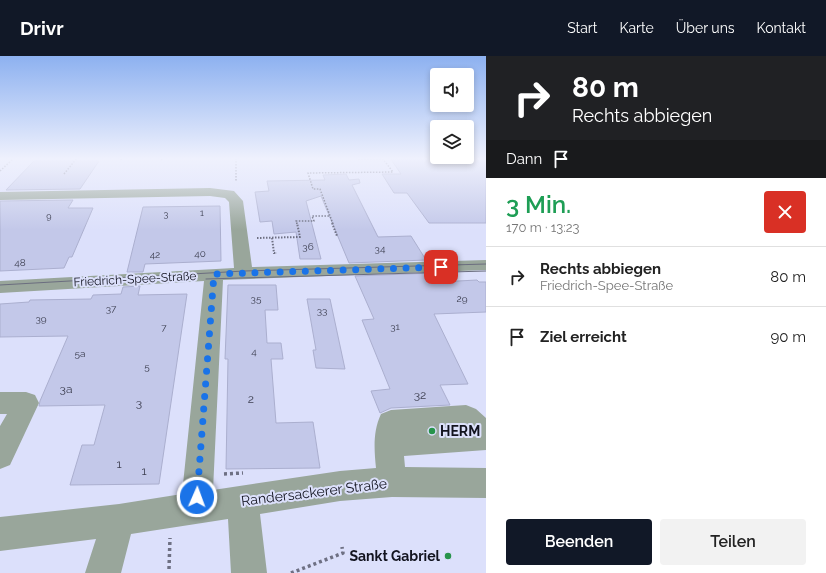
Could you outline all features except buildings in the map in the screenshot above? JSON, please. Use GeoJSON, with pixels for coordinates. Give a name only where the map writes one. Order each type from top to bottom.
{"type":"FeatureCollection","features":[{"type":"Feature","properties":{"kind":"street"},"geometry":{"type":"LineString","coordinates":[[0,196],[210,192],[226,193],[233,196],[236,201],[244,273]]}},
{"type":"Feature","properties":{"kind":"street","name":"Friedrich-Spee-Straße"},"geometry":{"type":"LineString","coordinates":[[0,287],[214,274],[486,266]]}},
{"type":"Feature","properties":{"kind":"street"},"geometry":{"type":"LineString","coordinates":[[184,510],[198,468],[214,274]]}},
{"type":"Feature","properties":{"kind":"street"},"geometry":{"type":"LineString","coordinates":[[0,403],[26,403],[0,455]]}},
{"type":"Feature","properties":{"kind":"street"},"geometry":{"type":"LineString","coordinates":[[392,482],[388,444],[486,436]]}},
{"type":"Feature","properties":{"kind":"street","name":"Randersackerer Straße"},"geometry":{"type":"LineString","coordinates":[[0,534],[119,520],[340,486],[392,482],[486,483]]}},
{"type":"Feature","properties":{"kind":"street"},"geometry":{"type":"LineString","coordinates":[[243,501],[249,573]]}},
{"type":"Feature","properties":{"kind":"street"},"geometry":{"type":"LineString","coordinates":[[103,573],[119,520]]}},
{"type":"Feature","properties":{"kind":"path"},"geometry":{"type":"LineString","coordinates":[[233,196],[236,192],[236,182]]}},
{"type":"Feature","properties":{"kind":"path"},"geometry":{"type":"LineString","coordinates":[[311,182],[313,189],[320,189],[337,236]]}},
{"type":"Feature","properties":{"kind":"path"},"geometry":{"type":"LineString","coordinates":[[256,231],[256,238],[300,238],[296,221],[314,221],[312,216],[329,216]]}},
{"type":"Feature","properties":{"kind":"path"},"geometry":{"type":"LineString","coordinates":[[272,238],[274,253],[277,253]]}},
{"type":"Feature","properties":{"kind":"path"},"geometry":{"type":"LineString","coordinates":[[169,569],[184,510]]}},
{"type":"Feature","properties":{"kind":"path"},"geometry":{"type":"LineString","coordinates":[[291,573],[343,553],[342,547]]}},
{"type":"Feature","properties":{"kind":"tram line"},"geometry":{"type":"LineString","coordinates":[[0,285],[244,271],[486,264]]}},
{"type":"Feature","properties":{"kind":"tram line"},"geometry":{"type":"LineString","coordinates":[[206,279],[486,271]]}},
{"type":"Feature","properties":{"kind":"place","name":"HERM"},"geometry":{"type":"Point","coordinates":[432,431]}},
{"type":"Feature","properties":{"kind":"place","name":"Sankt Gabriel"},"geometry":{"type":"Point","coordinates":[448,556]}},
{"type":"Feature","properties":{"kind":"route"},"geometry":{"type":"LineString","coordinates":[[197,497],[214,274],[441,267]]}}]}
